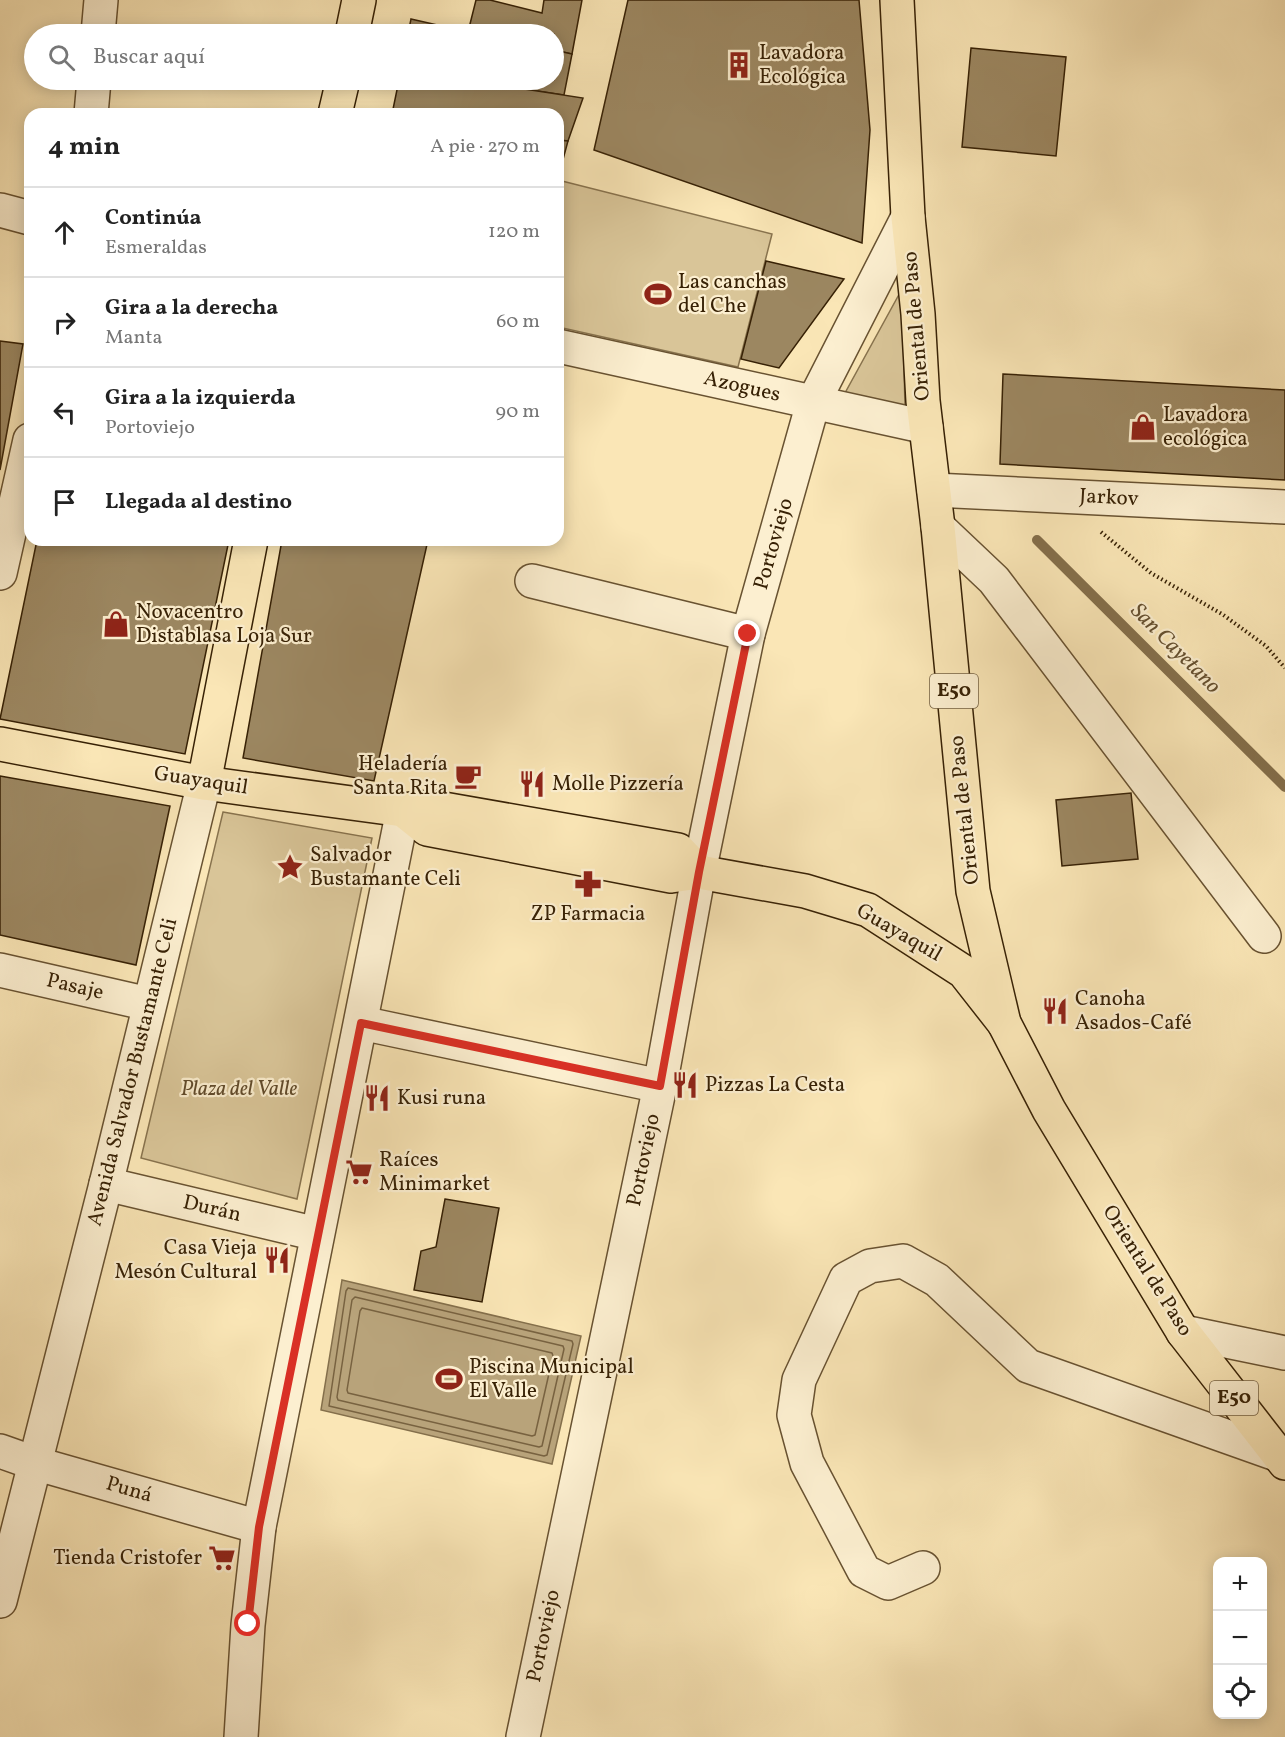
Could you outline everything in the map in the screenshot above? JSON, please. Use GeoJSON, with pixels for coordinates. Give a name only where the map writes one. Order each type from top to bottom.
{"type":"FeatureCollection","features":[{"type":"Feature","properties":{"kind":"main road"},"geometry":{"type":"LineString","coordinates":[[354,24],[359,0]]}},
{"type":"Feature","properties":{"kind":"main road","name":"Oriental de Paso"},"geometry":{"type":"LineString","coordinates":[[897,0],[908,217],[926,427],[938,527],[973,891],[1004,1023],[1049,1110],[1183,1332],[1281,1458]]}},
{"type":"Feature","properties":{"kind":"main road"},"geometry":{"type":"LineString","coordinates":[[336,108],[341,90]]}},
{"type":"Feature","properties":{"kind":"main road","name":"Avenida Salvador Bustamante Celi"},"geometry":{"type":"LineString","coordinates":[[204,783],[250,546]]}},
{"type":"Feature","properties":{"kind":"main road","name":"Guayaquil"},"geometry":{"type":"LineString","coordinates":[[0,744],[204,783],[403,810],[427,830],[671,876],[699,872],[806,891],[868,910],[964,972],[1004,1023]]}},
{"type":"Feature","properties":{"kind":"street"},"geometry":{"type":"LineString","coordinates":[[99,24],[101,0]]}},
{"type":"Feature","properties":{"kind":"street"},"geometry":{"type":"LineString","coordinates":[[92,108],[93,90]]}},
{"type":"Feature","properties":{"kind":"street"},"geometry":{"type":"LineString","coordinates":[[0,210],[24,216]]}},
{"type":"Feature","properties":{"kind":"street","name":"Portoviejo"},"geometry":{"type":"LineString","coordinates":[[523,1737],[660,1086],[699,872],[748,634],[813,403],[908,217]]}},
{"type":"Feature","properties":{"kind":"street","name":"Azogues"},"geometry":{"type":"LineString","coordinates":[[564,347],[926,427]]}},
{"type":"Feature","properties":{"kind":"street"},"geometry":{"type":"LineString","coordinates":[[0,573],[24,467]]}},
{"type":"Feature","properties":{"kind":"street","name":"Jarkov"},"geometry":{"type":"LineString","coordinates":[[934,490],[1285,507]]}},
{"type":"Feature","properties":{"kind":"street"},"geometry":{"type":"LineString","coordinates":[[938,527],[994,580],[1264,936]]}},
{"type":"Feature","properties":{"kind":"street"},"geometry":{"type":"LineString","coordinates":[[532,581],[748,634]]}},
{"type":"Feature","properties":{"kind":"street","name":"Avenida Salvador Bustamante Celi"},"geometry":{"type":"LineString","coordinates":[[0,1601],[106,1184],[204,783]]}},
{"type":"Feature","properties":{"kind":"street"},"geometry":{"type":"LineString","coordinates":[[241,1737],[248,1624],[259,1527],[403,810]]}},
{"type":"Feature","properties":{"kind":"street","name":"Pasaje"},"geometry":{"type":"LineString","coordinates":[[0,970],[150,1004]]}},
{"type":"Feature","properties":{"kind":"street"},"geometry":{"type":"LineString","coordinates":[[361,1023],[660,1086]]}},
{"type":"Feature","properties":{"kind":"street","name":"Durán"},"geometry":{"type":"LineString","coordinates":[[106,1184],[317,1234]]}},
{"type":"Feature","properties":{"kind":"street"},"geometry":{"type":"LineString","coordinates":[[923,1568],[888,1583],[864,1571],[807,1463],[794,1415],[799,1380],[846,1279],[870,1266],[903,1261],[937,1280],[1028,1366],[1281,1458]]}},
{"type":"Feature","properties":{"kind":"street"},"geometry":{"type":"LineString","coordinates":[[1183,1332],[1285,1353]]}},
{"type":"Feature","properties":{"kind":"street","name":"Puná"},"geometry":{"type":"LineString","coordinates":[[0,1451],[34,1463],[259,1527]]}},
{"type":"Feature","properties":{"kind":"path"},"geometry":{"type":"LineString","coordinates":[[1099,531],[1151,573],[1222,614],[1266,646],[1285,668]]}},
{"type":"Feature","properties":{"kind":"green space","name":"Las canchas del Che"},"geometry":{"type":"Polygon","coordinates":[[[564,182],[772,234],[738,367],[564,328],[564,182]]]}},
{"type":"Feature","properties":{"kind":"green space"},"geometry":{"type":"Polygon","coordinates":[[[902,289],[905,407],[845,393],[902,289]]]}},
{"type":"Feature","properties":{"kind":"green space","name":"Plaza del Valle"},"geometry":{"type":"Polygon","coordinates":[[[223,812],[372,838],[297,1199],[141,1158],[223,812]]]}},
{"type":"Feature","properties":{"kind":"water","name":"Piscina Municipal El Valle"},"geometry":{"type":"Polygon","coordinates":[[[342,1280],[581,1336],[552,1464],[321,1410],[342,1280]]]}},
{"type":"Feature","properties":{"kind":"building"},"geometry":{"type":"Polygon","coordinates":[[[476,0],[490,0],[542,13],[544,0],[582,0],[572,54],[564,52],[564,24],[470,24],[476,0]]]}},
{"type":"Feature","properties":{"kind":"building","name":"Lavadora Ecológica"},"geometry":{"type":"Polygon","coordinates":[[[628,0],[859,0],[870,130],[862,243],[594,150],[628,0]]]}},
{"type":"Feature","properties":{"kind":"building"},"geometry":{"type":"Polygon","coordinates":[[[411,19],[433,24],[410,24],[411,19]]]}},
{"type":"Feature","properties":{"kind":"building"},"geometry":{"type":"Polygon","coordinates":[[[971,48],[1066,57],[1056,156],[962,147],[971,48]]]}},
{"type":"Feature","properties":{"kind":"building"},"geometry":{"type":"Polygon","coordinates":[[[564,52],[572,54],[564,95],[531,90],[564,90],[564,52]]]}},
{"type":"Feature","properties":{"kind":"building"},"geometry":{"type":"Polygon","coordinates":[[[397,90],[531,90],[583,98],[568,141],[564,141],[564,108],[393,108],[397,90]]]}},
{"type":"Feature","properties":{"kind":"building"},"geometry":{"type":"Polygon","coordinates":[[[564,141],[568,141],[564,156],[564,141]]]}},
{"type":"Feature","properties":{"kind":"building"},"geometry":{"type":"Polygon","coordinates":[[[766,261],[844,279],[779,368],[741,359],[766,261]]]}},
{"type":"Feature","properties":{"kind":"building"},"geometry":{"type":"Polygon","coordinates":[[[0,341],[23,344],[0,470],[0,341]]]}},
{"type":"Feature","properties":{"kind":"building","name":"Lavadora ecológica"},"geometry":{"type":"Polygon","coordinates":[[[1003,374],[1285,390],[1285,480],[1000,464],[1003,374]]]}},
{"type":"Feature","properties":{"kind":"building","name":"Novacentro Distablasa Loja Sur"},"geometry":{"type":"Polygon","coordinates":[[[36,546],[228,546],[185,754],[0,719],[36,546]]]}},
{"type":"Feature","properties":{"kind":"building"},"geometry":{"type":"Polygon","coordinates":[[[281,546],[427,546],[374,781],[243,758],[281,546]]]}},
{"type":"Feature","properties":{"kind":"building"},"geometry":{"type":"Polygon","coordinates":[[[0,776],[170,806],[136,965],[0,935],[0,776]]]}},
{"type":"Feature","properties":{"kind":"building"},"geometry":{"type":"Polygon","coordinates":[[[1131,793],[1138,859],[1062,866],[1056,800],[1131,793]]]}},
{"type":"Feature","properties":{"kind":"building"},"geometry":{"type":"Polygon","coordinates":[[[445,1199],[499,1208],[482,1302],[414,1290],[421,1251],[436,1247],[445,1199]]]}},
{"type":"Feature","properties":{"kind":"waterway","name":"San Cayetano"},"geometry":{"type":"LineString","coordinates":[[1037,540],[1285,787]]}},
{"type":"Feature","properties":{"kind":"place","name":"Lavadora Ecológica"},"geometry":{"type":"Point","coordinates":[739,65]}},
{"type":"Feature","properties":{"kind":"place","name":"Las canchas del Che"},"geometry":{"type":"Point","coordinates":[658,294]}},
{"type":"Feature","properties":{"kind":"place","name":"Lavadora ecológica"},"geometry":{"type":"Point","coordinates":[1143,427]}},
{"type":"Feature","properties":{"kind":"place","name":"Novacentro Distablasa Loja Sur"},"geometry":{"type":"Point","coordinates":[116,624]}},
{"type":"Feature","properties":{"kind":"place","name":"Heladería Santa Rita"},"geometry":{"type":"Point","coordinates":[468,776]}},
{"type":"Feature","properties":{"kind":"place","name":"Molle Pizzería"},"geometry":{"type":"Point","coordinates":[532,784]}},
{"type":"Feature","properties":{"kind":"place","name":"Salvador Bustamante Celi"},"geometry":{"type":"Point","coordinates":[290,867]}},
{"type":"Feature","properties":{"kind":"place","name":"ZP Farmacia"},"geometry":{"type":"Point","coordinates":[588,884]}},
{"type":"Feature","properties":{"kind":"place","name":"Canoha Asados-Café"},"geometry":{"type":"Point","coordinates":[1055,1011]}},
{"type":"Feature","properties":{"kind":"place","name":"Pizzas La Cesta"},"geometry":{"type":"Point","coordinates":[685,1085]}},
{"type":"Feature","properties":{"kind":"place","name":"Kusi runa"},"geometry":{"type":"Point","coordinates":[377,1098]}},
{"type":"Feature","properties":{"kind":"place","name":"Raíces Minimarket"},"geometry":{"type":"Point","coordinates":[359,1172]}},
{"type":"Feature","properties":{"kind":"place","name":"Casa Vieja Mesón Cultural"},"geometry":{"type":"Point","coordinates":[277,1260]}},
{"type":"Feature","properties":{"kind":"place","name":"Piscina Municipal El Valle"},"geometry":{"type":"Point","coordinates":[449,1379]}},
{"type":"Feature","properties":{"kind":"place","name":"Tienda Cristofer"},"geometry":{"type":"Point","coordinates":[222,1558]}},
{"type":"Feature","properties":{"kind":"route"},"geometry":{"type":"LineString","coordinates":[[248,1624],[259,1527],[361,1023],[660,1086],[699,872],[748,634]]}}]}
